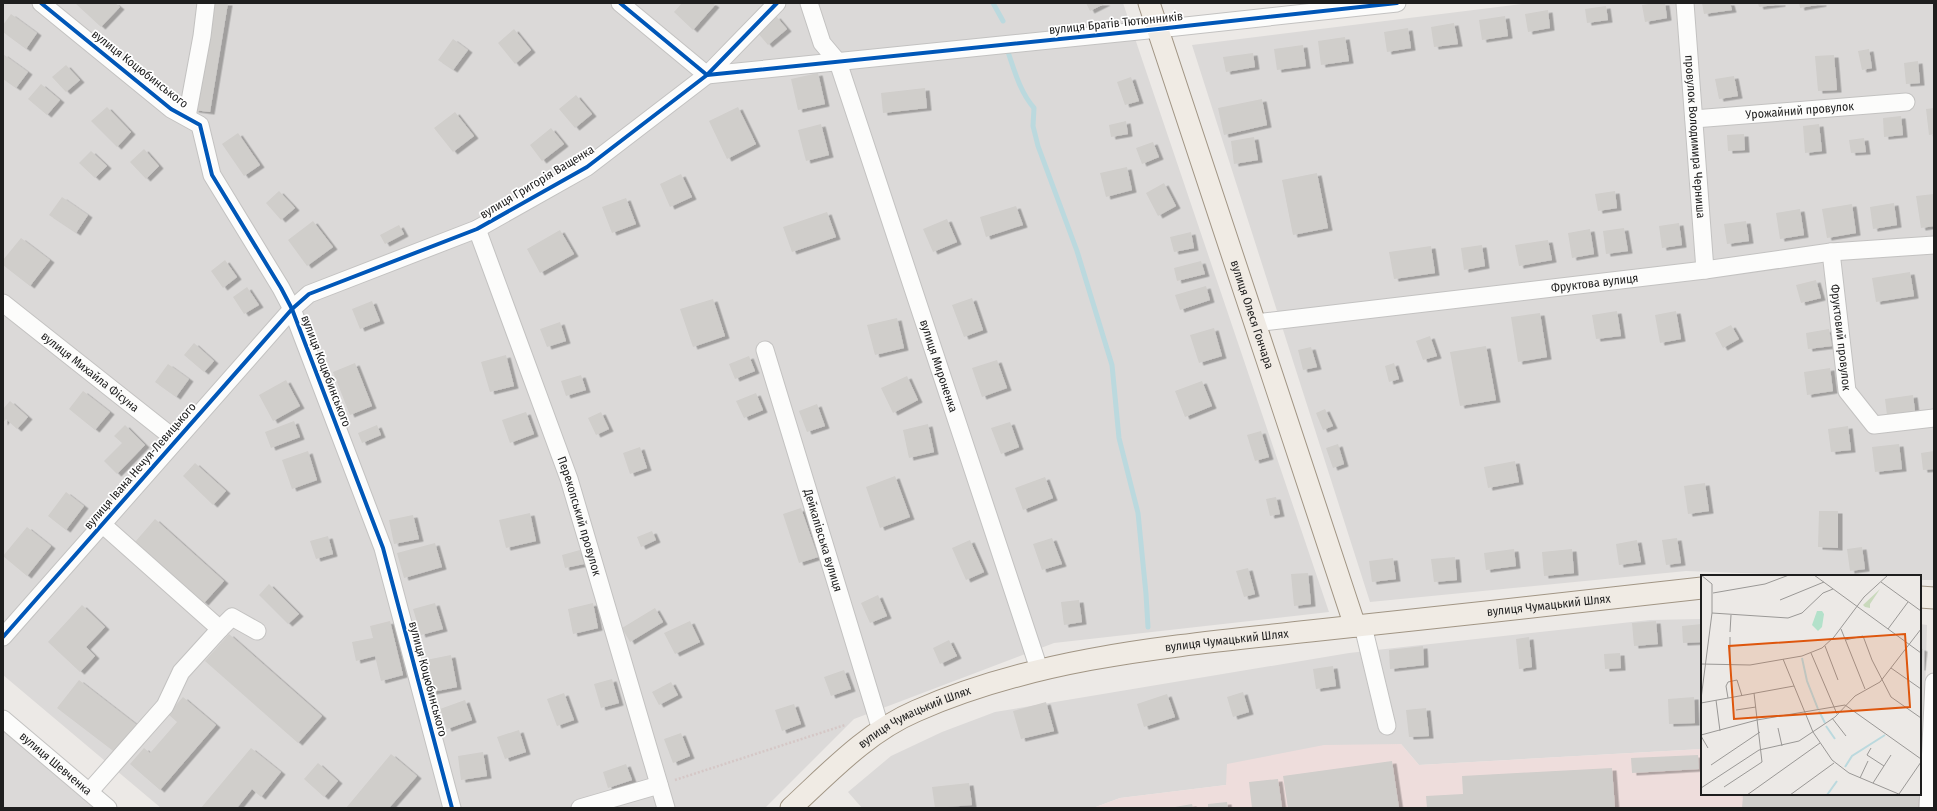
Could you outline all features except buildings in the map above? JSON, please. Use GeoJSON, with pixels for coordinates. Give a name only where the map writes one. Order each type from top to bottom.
{"type":"FeatureCollection","features":[{"type":"Feature","properties":{"kind":"main road","name":"вулиця Олеся Гончара"},"geometry":{"type":"LineString","coordinates":[[1149,3],[1255,323],[1359,626]]}},
{"type":"Feature","properties":{"kind":"main road","name":"вулиця Чумацький Шлях"},"geometry":{"type":"LineString","coordinates":[[791,808],[842,761],[881,730],[922,709],[995,681],[1039,669],[1149,649],[1701,588]]}},
{"type":"Feature","properties":{"kind":"main road"},"geometry":{"type":"LineString","coordinates":[[1921,597],[1934,598]]}},
{"type":"Feature","properties":{"kind":"street","name":"вулиця Коцюбинського"},"geometry":{"type":"LineString","coordinates":[[41,3],[171,109],[200,125],[212,175],[281,288],[292,309],[382,548],[452,808]]}},
{"type":"Feature","properties":{"kind":"street"},"geometry":{"type":"LineString","coordinates":[[187,117],[202,36],[206,3]]}},
{"type":"Feature","properties":{"kind":"street"},"geometry":{"type":"LineString","coordinates":[[620,3],[707,75]]}},
{"type":"Feature","properties":{"kind":"street","name":"вулиця Григорія Ващенка"},"geometry":{"type":"LineString","coordinates":[[292,309],[308,294],[477,229],[587,167],[707,75],[777,3]]}},
{"type":"Feature","properties":{"kind":"street"},"geometry":{"type":"LineString","coordinates":[[809,3],[822,43],[838,62]]}},
{"type":"Feature","properties":{"kind":"street","name":"вулиця Братів Тютюнників"},"geometry":{"type":"LineString","coordinates":[[707,75],[1397,3]]}},
{"type":"Feature","properties":{"kind":"street","name":"провулок Володимира Черниша"},"geometry":{"type":"LineString","coordinates":[[1685,3],[1705,270]]}},
{"type":"Feature","properties":{"kind":"street","name":"вулиця Мироненка"},"geometry":{"type":"LineString","coordinates":[[838,62],[1039,669]]}},
{"type":"Feature","properties":{"kind":"street","name":"Урожайний провулок"},"geometry":{"type":"LineString","coordinates":[[1694,119],[1906,102]]}},
{"type":"Feature","properties":{"kind":"street","name":"Перекопський провулок"},"geometry":{"type":"LineString","coordinates":[[477,229],[569,479],[666,808]]}},
{"type":"Feature","properties":{"kind":"street","name":"Фруктова вулиця"},"geometry":{"type":"LineString","coordinates":[[1255,323],[1705,270],[1832,252],[1934,245]]}},
{"type":"Feature","properties":{"kind":"street","name":"Фруктовий провулок"},"geometry":{"type":"LineString","coordinates":[[1832,252],[1847,390],[1874,425],[1934,418]]}},
{"type":"Feature","properties":{"kind":"street","name":"вулиця Михайла Фісуна"},"geometry":{"type":"LineString","coordinates":[[3,303],[176,440]]}},
{"type":"Feature","properties":{"kind":"street","name":"вулиця Івана Нечуя-Левицького"},"geometry":{"type":"LineString","coordinates":[[3,637],[292,309]]}},
{"type":"Feature","properties":{"kind":"street","name":"Дейкалівська вулиця"},"geometry":{"type":"LineString","coordinates":[[765,350],[881,730]]}},
{"type":"Feature","properties":{"kind":"street"},"geometry":{"type":"LineString","coordinates":[[102,524],[220,629]]}},
{"type":"Feature","properties":{"kind":"street"},"geometry":{"type":"LineString","coordinates":[[89,792],[165,706],[182,672],[232,617],[257,631]]}},
{"type":"Feature","properties":{"kind":"street"},"geometry":{"type":"LineString","coordinates":[[1359,626],[1387,726]]}},
{"type":"Feature","properties":{"kind":"street"},"geometry":{"type":"LineString","coordinates":[[1928,808],[1934,682]]}},
{"type":"Feature","properties":{"kind":"street","name":"вулиця Шевченка"},"geometry":{"type":"LineString","coordinates":[[3,720],[108,808]]}},
{"type":"Feature","properties":{"kind":"street"},"geometry":{"type":"LineString","coordinates":[[580,808],[660,785]]}},
{"type":"Feature","properties":{"kind":"path"},"geometry":{"type":"LineString","coordinates":[[660,785],[845,725]]}},
{"type":"Feature","properties":{"kind":"shaded area"},"geometry":{"type":"Polygon","coordinates":[[[3,3],[1123,3],[1329,612],[1054,643],[854,719],[765,808],[161,808],[3,675],[3,3]]]}},
{"type":"Feature","properties":{"kind":"shaded area"},"geometry":{"type":"Polygon","coordinates":[[[1530,3],[1934,3],[1934,580],[1921,580],[1921,575],[1794,575],[1686,571],[1370,602],[1192,45],[1530,3]]]}},
{"type":"Feature","properties":{"kind":"shaded area"},"geometry":{"type":"Polygon","coordinates":[[[1701,619],[1701,749],[1419,765],[1401,744],[1226,785],[1120,798],[1093,808],[862,808],[848,792],[891,756],[942,732],[995,712],[1349,653],[1650,620],[1701,619]]]}},
{"type":"Feature","properties":{"kind":"shaded area"},"geometry":{"type":"Polygon","coordinates":[[[1921,624],[1927,625],[1923,770],[1921,770],[1921,624]]]}},
{"type":"Feature","properties":{"kind":"shaded area"},"geometry":{"type":"Polygon","coordinates":[[[3,725],[100,808],[3,808],[3,725]]]}},
{"type":"Feature","properties":{"kind":"shaded area"},"geometry":{"type":"Polygon","coordinates":[[[1401,744],[1419,765],[1701,749],[1701,795],[1921,795],[1921,770],[1923,770],[1920,808],[1093,808],[1120,798],[1226,785],[1227,764],[1324,745],[1401,744]]]}},
{"type":"Feature","properties":{"kind":"waterway"},"geometry":{"type":"LineString","coordinates":[[993,3],[1003,21]]}},
{"type":"Feature","properties":{"kind":"waterway"},"geometry":{"type":"LineString","coordinates":[[1008,52],[1021,89],[1034,108],[1033,126],[1038,146],[1077,251],[1112,365],[1119,438],[1138,513],[1148,627]]}},
{"type":"Feature","properties":{"kind":"cycle path"},"geometry":{"type":"LineString","coordinates":[[41,3],[171,109],[200,125],[212,175],[281,288],[292,309],[383,548],[452,808]]}},
{"type":"Feature","properties":{"kind":"cycle path"},"geometry":{"type":"LineString","coordinates":[[620,3],[707,75],[1397,3]]}},
{"type":"Feature","properties":{"kind":"cycle path"},"geometry":{"type":"LineString","coordinates":[[3,637],[292,309],[309,294],[477,229],[587,167],[707,75],[777,3]]}}]}
